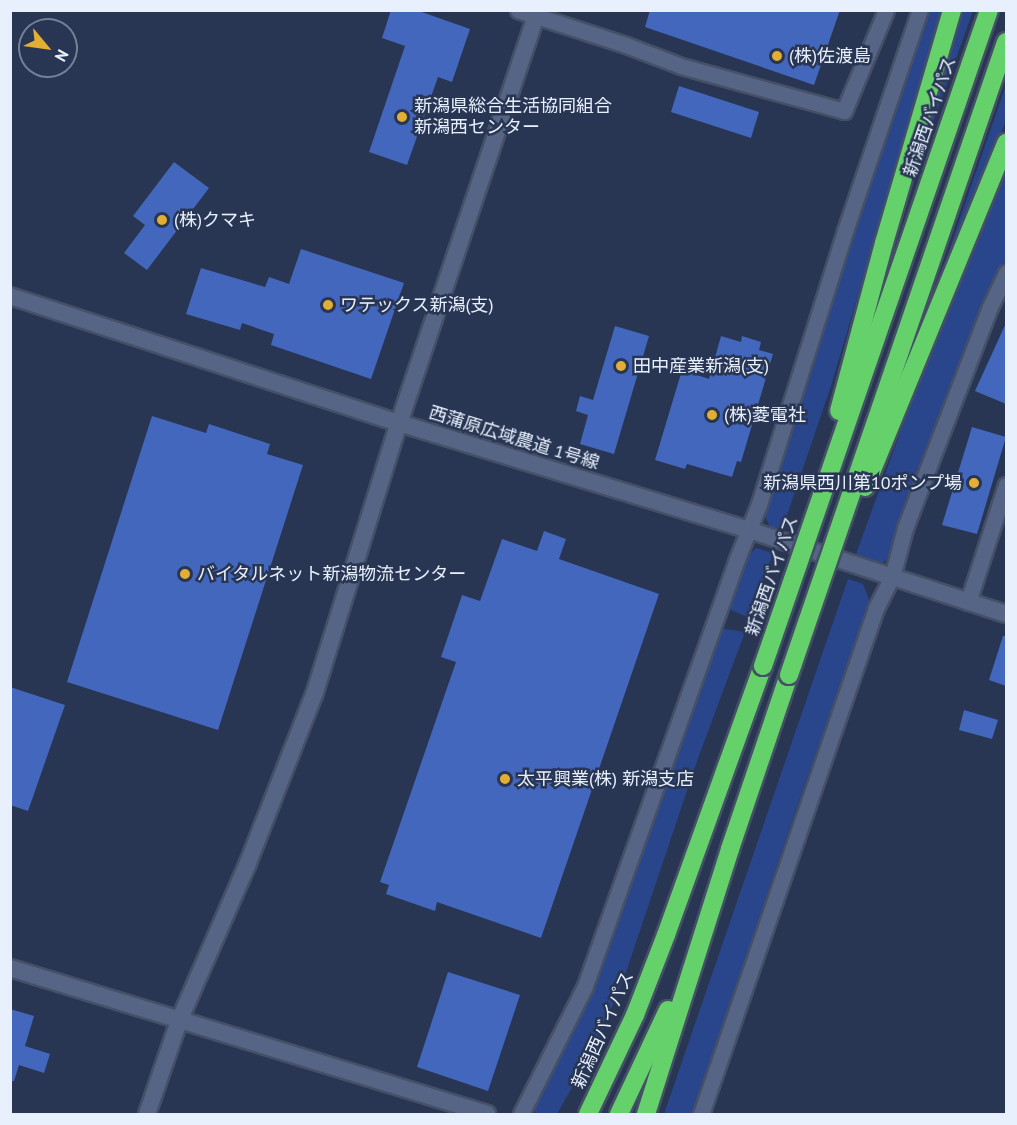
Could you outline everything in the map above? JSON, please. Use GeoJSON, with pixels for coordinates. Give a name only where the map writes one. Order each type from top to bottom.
{"type":"FeatureCollection","features":[{"type":"Feature","properties":{"kind":"highway"},"geometry":{"type":"LineString","coordinates":[[799,561],[884,243],[952,10]]}},
{"type":"Feature","properties":{"kind":"highway","name":"新潟西バイパス"},"geometry":{"type":"LineString","coordinates":[[588,1114],[635,1015],[666,935],[763,666],[989,10]]}},
{"type":"Feature","properties":{"kind":"highway"},"geometry":{"type":"LineString","coordinates":[[646,1114],[730,849],[1006,42]]}},
{"type":"Feature","properties":{"kind":"highway"},"geometry":{"type":"LineString","coordinates":[[789,675],[1006,143]]}},
{"type":"Feature","properties":{"kind":"highway"},"geometry":{"type":"LineString","coordinates":[[619,1114],[676,992],[730,849]]}},
{"type":"Feature","properties":{"kind":"highway"},"geometry":{"type":"LineString","coordinates":[[579,1114],[609,1071]]}},
{"type":"Feature","properties":{"kind":"street"},"geometry":{"type":"LineString","coordinates":[[518,10],[537,14],[681,66],[844,111],[886,10]]}},
{"type":"Feature","properties":{"kind":"street"},"geometry":{"type":"LineString","coordinates":[[521,1114],[585,986],[749,530],[845,231],[920,10]]}},
{"type":"Feature","properties":{"kind":"street"},"geometry":{"type":"LineString","coordinates":[[147,1114],[178,1021],[248,863],[315,692],[399,423],[537,14]]}},
{"type":"Feature","properties":{"kind":"street"},"geometry":{"type":"LineString","coordinates":[[701,1114],[876,608],[892,577],[905,528],[1006,273]]}},
{"type":"Feature","properties":{"kind":"street","name":"西蒲原広域農道 1号線"},"geometry":{"type":"LineString","coordinates":[[10,296],[399,423],[749,530],[1006,614]]}},
{"type":"Feature","properties":{"kind":"street"},"geometry":{"type":"LineString","coordinates":[[968,602],[1006,485]]}},
{"type":"Feature","properties":{"kind":"street"},"geometry":{"type":"LineString","coordinates":[[10,968],[487,1114]]}},
{"type":"Feature","properties":{"kind":"shaded area"},"geometry":{"type":"Polygon","coordinates":[[[928,11],[942,11],[831,386],[782,530],[770,527],[763,512],[847,246],[928,11]]]}},
{"type":"Feature","properties":{"kind":"shaded area"},"geometry":{"type":"Polygon","coordinates":[[[961,11],[973,11],[892,237],[961,11]]]}},
{"type":"Feature","properties":{"kind":"shaded area"},"geometry":{"type":"Polygon","coordinates":[[[1006,85],[1006,121],[947,256],[1006,85]]]}},
{"type":"Feature","properties":{"kind":"shaded area"},"geometry":{"type":"Polygon","coordinates":[[[1006,165],[1006,259],[901,516],[892,554],[884,562],[878,563],[856,554],[930,351],[1006,165]]]}},
{"type":"Feature","properties":{"kind":"shaded area"},"geometry":{"type":"Polygon","coordinates":[[[756,548],[773,553],[750,618],[731,610],[729,599],[741,563],[756,548]]]}},
{"type":"Feature","properties":{"kind":"shaded area"},"geometry":{"type":"Polygon","coordinates":[[[848,579],[863,584],[870,602],[692,1114],[664,1114],[848,579]]]}},
{"type":"Feature","properties":{"kind":"shaded area"},"geometry":{"type":"Polygon","coordinates":[[[718,628],[745,632],[697,761],[626,972],[597,1043],[557,1114],[536,1114],[534,1108],[588,994],[718,628]]]}},
{"type":"Feature","properties":{"kind":"building","name":"新潟県総合生活協同組合 新潟西センター"},"geometry":{"type":"Polygon","coordinates":[[[391,10],[416,10],[470,29],[452,82],[438,77],[407,165],[369,152],[405,46],[382,38],[391,10]]]}},
{"type":"Feature","properties":{"kind":"building","name":"(株)佐渡島"},"geometry":{"type":"Polygon","coordinates":[[[650,10],[840,10],[814,85],[645,27],[650,10]]]}},
{"type":"Feature","properties":{"kind":"building"},"geometry":{"type":"Polygon","coordinates":[[[679,86],[759,112],[751,138],[671,112],[679,86]]]}},
{"type":"Feature","properties":{"kind":"building","name":"(株)クマキ"},"geometry":{"type":"Polygon","coordinates":[[[174,162],[209,188],[147,270],[124,253],[145,225],[133,216],[174,162]]]}},
{"type":"Feature","properties":{"kind":"building","name":"ワテックス新潟(支)"},"geometry":{"type":"Polygon","coordinates":[[[301,249],[404,283],[371,379],[271,345],[274,334],[242,323],[240,330],[186,314],[201,268],[265,287],[269,277],[289,284],[301,249]]]}},
{"type":"Feature","properties":{"kind":"building"},"geometry":{"type":"Polygon","coordinates":[[[1006,323],[1006,404],[975,391],[1006,323]]]}},
{"type":"Feature","properties":{"kind":"building","name":"田中産業新潟(支)"},"geometry":{"type":"Polygon","coordinates":[[[615,326],[649,336],[614,454],[580,444],[588,415],[576,411],[580,396],[593,400],[615,326]]]}},
{"type":"Feature","properties":{"kind":"building","name":"(株)菱電社"},"geometry":{"type":"Polygon","coordinates":[[[721,336],[741,342],[742,336],[761,342],[759,350],[773,354],[741,462],[737,461],[732,477],[687,464],[685,469],[655,460],[682,370],[709,379],[721,336]]]}},
{"type":"Feature","properties":{"kind":"building","name":"バイタルネット新潟物流センター"},"geometry":{"type":"Polygon","coordinates":[[[152,416],[206,433],[209,424],[270,444],[267,454],[303,465],[218,730],[67,682],[152,416]]]}},
{"type":"Feature","properties":{"kind":"building","name":"新潟県西川第10ポンプ場"},"geometry":{"type":"Polygon","coordinates":[[[972,427],[1006,437],[977,534],[942,525],[972,427]]]}},
{"type":"Feature","properties":{"kind":"building","name":"太平興業(株) 新潟支店"},"geometry":{"type":"Polygon","coordinates":[[[544,531],[566,539],[559,559],[659,594],[541,938],[437,902],[435,911],[386,894],[389,885],[380,882],[456,662],[441,657],[462,595],[480,601],[502,539],[537,551],[544,531]]]}},
{"type":"Feature","properties":{"kind":"building"},"geometry":{"type":"Polygon","coordinates":[[[1003,636],[1006,636],[1006,686],[989,680],[1003,636]]]}},
{"type":"Feature","properties":{"kind":"building"},"geometry":{"type":"Polygon","coordinates":[[[10,687],[65,705],[28,811],[10,805],[10,687]]]}},
{"type":"Feature","properties":{"kind":"building"},"geometry":{"type":"Polygon","coordinates":[[[964,710],[998,720],[992,739],[959,730],[964,710]]]}},
{"type":"Feature","properties":{"kind":"building"},"geometry":{"type":"Polygon","coordinates":[[[448,972],[520,995],[488,1091],[417,1067],[448,972]]]}},
{"type":"Feature","properties":{"kind":"building"},"geometry":{"type":"Polygon","coordinates":[[[10,1009],[34,1016],[25,1046],[50,1054],[44,1073],[19,1065],[14,1081],[10,1081],[10,1009]]]}},
{"type":"Feature","properties":{"kind":"place","name":"(株)佐渡島"},"geometry":{"type":"Point","coordinates":[777,56]}},
{"type":"Feature","properties":{"kind":"place","name":"新潟県総合生活協同組合 新潟西センター"},"geometry":{"type":"Point","coordinates":[402,117]}},
{"type":"Feature","properties":{"kind":"place","name":"(株)クマキ"},"geometry":{"type":"Point","coordinates":[162,220]}},
{"type":"Feature","properties":{"kind":"place","name":"ワテックス新潟(支)"},"geometry":{"type":"Point","coordinates":[328,305]}},
{"type":"Feature","properties":{"kind":"place","name":"田中産業新潟(支)"},"geometry":{"type":"Point","coordinates":[621,366]}},
{"type":"Feature","properties":{"kind":"place","name":"(株)菱電社"},"geometry":{"type":"Point","coordinates":[712,415]}},
{"type":"Feature","properties":{"kind":"place","name":"新潟県西川第10ポンプ場"},"geometry":{"type":"Point","coordinates":[974,483]}},
{"type":"Feature","properties":{"kind":"place","name":"バイタルネット新潟物流センター"},"geometry":{"type":"Point","coordinates":[185,574]}},
{"type":"Feature","properties":{"kind":"place","name":"太平興業(株) 新潟支店"},"geometry":{"type":"Point","coordinates":[505,779]}}]}
